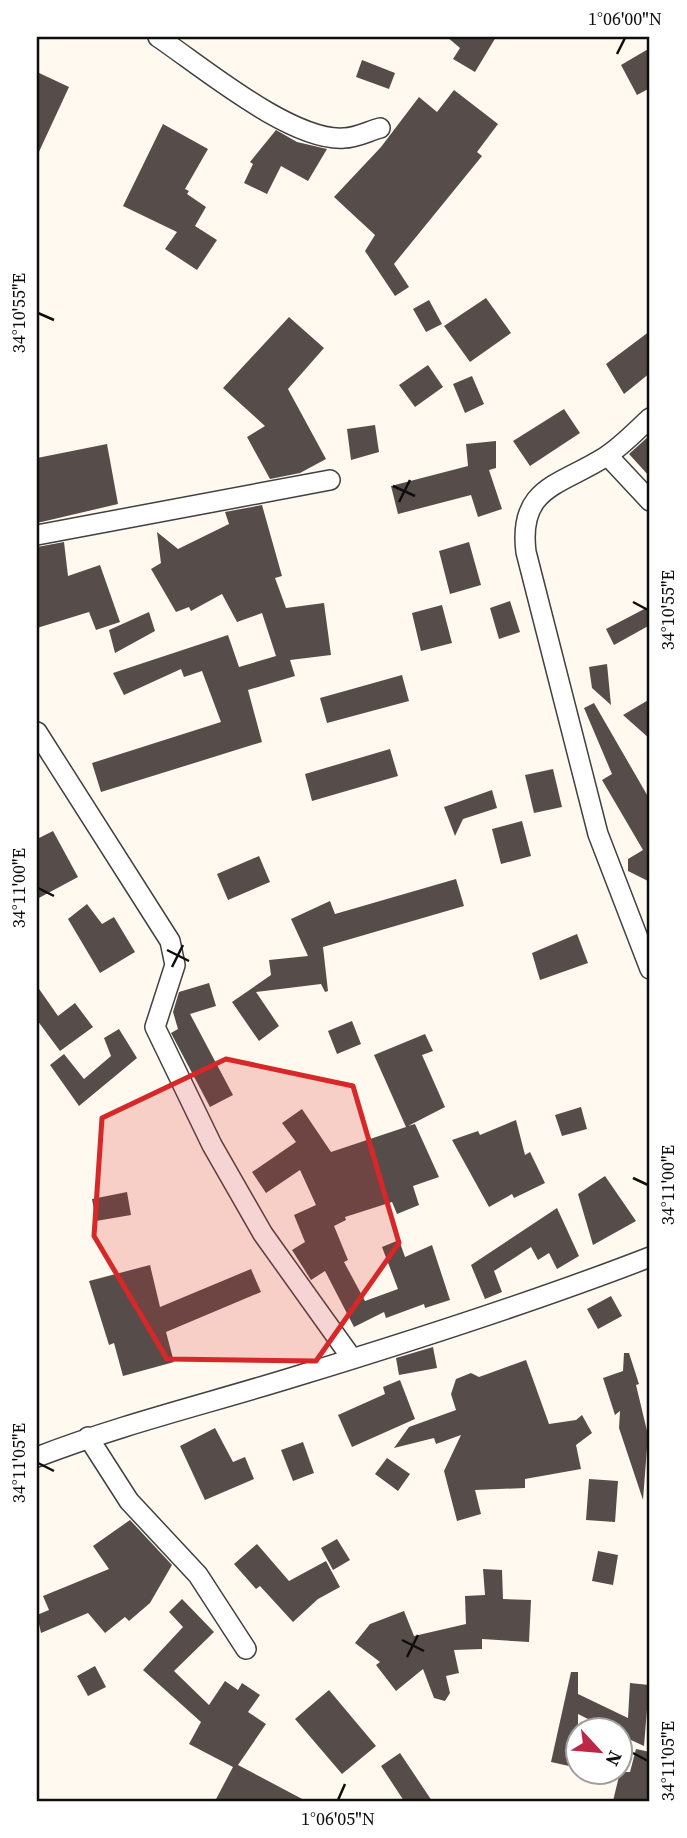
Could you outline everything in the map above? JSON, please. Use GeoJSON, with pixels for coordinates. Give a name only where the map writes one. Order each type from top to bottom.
{"type":"FeatureCollection","features":[{"type":"Feature","properties":{"kind":"street"},"geometry":{"type":"LineString","coordinates":[[158,37],[278,119],[322,136],[345,139],[380,128]]}},
{"type":"Feature","properties":{"kind":"street"},"geometry":{"type":"LineString","coordinates":[[650,418],[608,456],[545,490],[527,512],[523,527],[526,552],[598,834],[650,969]]}},
{"type":"Feature","properties":{"kind":"street"},"geometry":{"type":"LineString","coordinates":[[608,456],[650,501]]}},
{"type":"Feature","properties":{"kind":"street"},"geometry":{"type":"LineString","coordinates":[[37,535],[330,481]]}},
{"type":"Feature","properties":{"kind":"street"},"geometry":{"type":"LineString","coordinates":[[37,732],[170,942],[175,965],[155,1027],[212,1145],[263,1234],[351,1357]]}},
{"type":"Feature","properties":{"kind":"street"},"geometry":{"type":"LineString","coordinates":[[37,1457],[88,1437],[299,1376],[564,1290],[650,1257]]}},
{"type":"Feature","properties":{"kind":"street"},"geometry":{"type":"LineString","coordinates":[[88,1437],[128,1501],[198,1575],[246,1649]]}},
{"type":"Feature","properties":{"kind":"highlighted area"},"geometry":{"type":"Polygon","coordinates":[[[226,1059],[353,1086],[399,1243],[316,1361],[167,1359],[94,1236],[102,1118],[226,1059]]]}},
{"type":"Feature","properties":{"kind":"building"},"geometry":{"type":"Polygon","coordinates":[[[447,37],[496,37],[475,72],[453,59],[460,48],[447,37]]]}},
{"type":"Feature","properties":{"kind":"building"},"geometry":{"type":"Polygon","coordinates":[[[650,48],[650,88],[637,95],[621,65],[650,48]]]}},
{"type":"Feature","properties":{"kind":"building"},"geometry":{"type":"Polygon","coordinates":[[[362,60],[395,73],[389,89],[356,77],[362,60]]]}},
{"type":"Feature","properties":{"kind":"building"},"geometry":{"type":"Polygon","coordinates":[[[37,72],[69,87],[37,156],[37,72]]]}},
{"type":"Feature","properties":{"kind":"building"},"geometry":{"type":"Polygon","coordinates":[[[454,90],[498,124],[477,152],[482,156],[394,264],[409,287],[395,296],[365,251],[375,235],[334,197],[381,147],[419,97],[437,112],[454,90]]]}},
{"type":"Feature","properties":{"kind":"building"},"geometry":{"type":"Polygon","coordinates":[[[163,124],[208,149],[185,189],[189,191],[187,194],[206,207],[195,226],[217,240],[197,270],[165,249],[177,232],[123,206],[163,124]]]}},
{"type":"Feature","properties":{"kind":"building"},"geometry":{"type":"Polygon","coordinates":[[[276,130],[297,142],[327,149],[308,181],[281,166],[267,194],[244,183],[253,164],[250,162],[276,130]]]}},
{"type":"Feature","properties":{"kind":"building"},"geometry":{"type":"Polygon","coordinates":[[[486,298],[511,333],[470,362],[444,326],[486,298]]]}},
{"type":"Feature","properties":{"kind":"building"},"geometry":{"type":"Polygon","coordinates":[[[429,300],[442,324],[426,332],[413,309],[429,300]]]}},
{"type":"Feature","properties":{"kind":"building"},"geometry":{"type":"Polygon","coordinates":[[[289,317],[324,348],[288,389],[326,459],[300,473],[270,479],[247,437],[265,426],[223,388],[289,317]]]}},
{"type":"Feature","properties":{"kind":"building"},"geometry":{"type":"Polygon","coordinates":[[[650,331],[650,373],[624,394],[606,364],[650,331]]]}},
{"type":"Feature","properties":{"kind":"building"},"geometry":{"type":"Polygon","coordinates":[[[428,365],[443,387],[415,407],[399,385],[428,365]]]}},
{"type":"Feature","properties":{"kind":"building"},"geometry":{"type":"Polygon","coordinates":[[[472,376],[484,404],[465,413],[453,384],[472,376]]]}},
{"type":"Feature","properties":{"kind":"building"},"geometry":{"type":"Polygon","coordinates":[[[564,409],[580,433],[530,466],[513,441],[564,409]]]}},
{"type":"Feature","properties":{"kind":"building"},"geometry":{"type":"Polygon","coordinates":[[[375,425],[379,452],[351,460],[347,429],[375,425]]]}},
{"type":"Feature","properties":{"kind":"building"},"geometry":{"type":"Polygon","coordinates":[[[650,435],[650,477],[629,454],[650,435]]]}},
{"type":"Feature","properties":{"kind":"building"},"geometry":{"type":"Polygon","coordinates":[[[496,441],[496,468],[489,470],[502,509],[478,517],[471,495],[398,514],[391,486],[468,466],[466,444],[496,441]]]}},
{"type":"Feature","properties":{"kind":"building"},"geometry":{"type":"Polygon","coordinates":[[[107,444],[118,504],[37,523],[37,458],[107,444]]]}},
{"type":"Feature","properties":{"kind":"building"},"geometry":{"type":"Polygon","coordinates":[[[262,505],[282,576],[275,578],[286,608],[324,603],[331,655],[290,660],[295,676],[248,690],[262,742],[101,792],[92,763],[221,722],[202,671],[184,677],[181,669],[124,695],[113,673],[228,635],[239,667],[276,656],[262,613],[237,622],[222,594],[191,611],[189,607],[176,612],[151,569],[161,563],[157,532],[178,549],[229,524],[225,512],[262,505]]]}},
{"type":"Feature","properties":{"kind":"building"},"geometry":{"type":"Polygon","coordinates":[[[64,542],[68,576],[100,565],[120,622],[96,630],[89,612],[37,628],[37,547],[64,542]]]}},
{"type":"Feature","properties":{"kind":"building"},"geometry":{"type":"Polygon","coordinates":[[[469,542],[481,585],[450,594],[439,551],[469,542]]]}},
{"type":"Feature","properties":{"kind":"building"},"geometry":{"type":"Polygon","coordinates":[[[510,601],[520,632],[499,639],[490,608],[510,601]]]}},
{"type":"Feature","properties":{"kind":"building"},"geometry":{"type":"Polygon","coordinates":[[[442,605],[452,643],[421,651],[412,613],[442,605]]]}},
{"type":"Feature","properties":{"kind":"building"},"geometry":{"type":"Polygon","coordinates":[[[650,606],[650,625],[614,645],[606,629],[650,606]]]}},
{"type":"Feature","properties":{"kind":"building"},"geometry":{"type":"Polygon","coordinates":[[[149,612],[155,631],[115,653],[109,630],[149,612]]]}},
{"type":"Feature","properties":{"kind":"building"},"geometry":{"type":"Polygon","coordinates":[[[607,664],[611,705],[592,688],[589,667],[607,664]]]}},
{"type":"Feature","properties":{"kind":"building"},"geometry":{"type":"Polygon","coordinates":[[[402,675],[409,701],[327,723],[320,698],[402,675]]]}},
{"type":"Feature","properties":{"kind":"building"},"geometry":{"type":"Polygon","coordinates":[[[650,699],[650,739],[623,715],[650,699]]]}},
{"type":"Feature","properties":{"kind":"building"},"geometry":{"type":"Polygon","coordinates":[[[594,703],[650,800],[650,882],[628,871],[628,859],[643,850],[602,780],[612,774],[584,708],[594,703]]]}},
{"type":"Feature","properties":{"kind":"building"},"geometry":{"type":"Polygon","coordinates":[[[390,749],[398,776],[312,801],[305,774],[390,749]]]}},
{"type":"Feature","properties":{"kind":"building"},"geometry":{"type":"Polygon","coordinates":[[[553,769],[562,807],[534,813],[525,775],[553,769]]]}},
{"type":"Feature","properties":{"kind":"building"},"geometry":{"type":"Polygon","coordinates":[[[492,790],[497,808],[463,819],[455,836],[444,807],[492,790]]]}},
{"type":"Feature","properties":{"kind":"building"},"geometry":{"type":"Polygon","coordinates":[[[522,821],[531,856],[501,864],[492,829],[522,821]]]}},
{"type":"Feature","properties":{"kind":"building"},"geometry":{"type":"Polygon","coordinates":[[[53,831],[78,877],[37,899],[37,839],[53,831]]]}},
{"type":"Feature","properties":{"kind":"building"},"geometry":{"type":"Polygon","coordinates":[[[259,856],[270,882],[228,900],[217,874],[259,856]]]}},
{"type":"Feature","properties":{"kind":"building"},"geometry":{"type":"Polygon","coordinates":[[[456,879],[464,906],[323,947],[328,991],[325,992],[321,984],[256,992],[279,1026],[259,1041],[232,1002],[271,975],[269,960],[308,956],[291,919],[330,901],[335,914],[456,879]]]}},
{"type":"Feature","properties":{"kind":"building"},"geometry":{"type":"Polygon","coordinates":[[[87,904],[102,924],[114,917],[135,952],[100,973],[68,919],[87,904]]]}},
{"type":"Feature","properties":{"kind":"building"},"geometry":{"type":"Polygon","coordinates":[[[577,934],[588,963],[540,980],[532,953],[577,934]]]}},
{"type":"Feature","properties":{"kind":"building"},"geometry":{"type":"Polygon","coordinates":[[[209,983],[216,1006],[190,1014],[233,1095],[210,1107],[171,1033],[178,1029],[173,1012],[179,992],[209,983]]]}},
{"type":"Feature","properties":{"kind":"building"},"geometry":{"type":"Polygon","coordinates":[[[37,986],[58,1016],[75,1003],[93,1027],[60,1051],[37,1020],[37,986]]]}},
{"type":"Feature","properties":{"kind":"building"},"geometry":{"type":"Polygon","coordinates":[[[352,1021],[361,1044],[337,1054],[328,1031],[352,1021]]]}},
{"type":"Feature","properties":{"kind":"building"},"geometry":{"type":"Polygon","coordinates":[[[119,1029],[137,1058],[79,1106],[50,1065],[64,1054],[84,1079],[111,1056],[104,1038],[119,1029]]]}},
{"type":"Feature","properties":{"kind":"building"},"geometry":{"type":"Polygon","coordinates":[[[425,1034],[433,1051],[422,1055],[445,1107],[408,1126],[415,1124],[439,1177],[413,1186],[419,1205],[397,1214],[392,1202],[345,1217],[346,1220],[334,1226],[348,1260],[344,1262],[365,1301],[398,1289],[382,1247],[399,1240],[405,1257],[432,1245],[450,1300],[425,1308],[424,1304],[386,1318],[384,1312],[354,1327],[325,1271],[311,1280],[292,1250],[305,1242],[294,1215],[316,1205],[300,1170],[266,1193],[252,1172],[296,1142],[282,1123],[302,1109],[331,1152],[406,1127],[374,1055],[425,1034]]]}},
{"type":"Feature","properties":{"kind":"building"},"geometry":{"type":"Polygon","coordinates":[[[581,1107],[587,1129],[562,1136],[555,1115],[581,1107]]]}},
{"type":"Feature","properties":{"kind":"building"},"geometry":{"type":"Polygon","coordinates":[[[516,1120],[525,1155],[530,1152],[545,1183],[514,1198],[512,1194],[489,1207],[452,1140],[478,1131],[480,1135],[516,1120]]]}},
{"type":"Feature","properties":{"kind":"building"},"geometry":{"type":"Polygon","coordinates":[[[605,1176],[636,1221],[593,1245],[578,1194],[605,1176]]]}},
{"type":"Feature","properties":{"kind":"building"},"geometry":{"type":"Polygon","coordinates":[[[127,1192],[131,1215],[96,1221],[92,1199],[127,1192]]]}},
{"type":"Feature","properties":{"kind":"building"},"geometry":{"type":"Polygon","coordinates":[[[557,1208],[579,1256],[557,1269],[549,1253],[538,1260],[531,1247],[494,1271],[502,1292],[485,1299],[471,1265],[557,1208]]]}},
{"type":"Feature","properties":{"kind":"building"},"geometry":{"type":"Polygon","coordinates":[[[150,1265],[160,1307],[251,1269],[261,1292],[166,1332],[174,1362],[123,1376],[114,1343],[109,1345],[89,1281],[150,1265]]]}},
{"type":"Feature","properties":{"kind":"building"},"geometry":{"type":"Polygon","coordinates":[[[611,1296],[622,1316],[598,1329],[587,1309],[611,1296]]]}},
{"type":"Feature","properties":{"kind":"building"},"geometry":{"type":"Polygon","coordinates":[[[433,1347],[437,1368],[399,1375],[396,1358],[433,1347]]]}},
{"type":"Feature","properties":{"kind":"building"},"geometry":{"type":"Polygon","coordinates":[[[624,1353],[629,1353],[639,1384],[636,1385],[648,1435],[643,1500],[619,1428],[620,1411],[615,1415],[603,1378],[623,1371],[624,1353]]]}},
{"type":"Feature","properties":{"kind":"building"},"geometry":{"type":"Polygon","coordinates":[[[526,1360],[549,1424],[576,1420],[582,1415],[592,1433],[576,1445],[581,1469],[525,1479],[525,1488],[475,1490],[481,1514],[457,1521],[444,1471],[461,1435],[436,1444],[434,1438],[394,1448],[409,1427],[456,1410],[451,1394],[456,1379],[471,1373],[479,1377],[526,1360]]]}},
{"type":"Feature","properties":{"kind":"building"},"geometry":{"type":"Polygon","coordinates":[[[400,1380],[415,1419],[352,1447],[338,1415],[385,1394],[383,1387],[400,1380]]]}},
{"type":"Feature","properties":{"kind":"building"},"geometry":{"type":"Polygon","coordinates":[[[215,1428],[233,1462],[245,1457],[254,1479],[205,1500],[180,1446],[215,1428]]]}},
{"type":"Feature","properties":{"kind":"building"},"geometry":{"type":"Polygon","coordinates":[[[303,1442],[314,1473],[293,1481],[281,1450],[303,1442]]]}},
{"type":"Feature","properties":{"kind":"building"},"geometry":{"type":"Polygon","coordinates":[[[387,1458],[410,1474],[398,1491],[375,1474],[387,1458]]]}},
{"type":"Feature","properties":{"kind":"building"},"geometry":{"type":"Polygon","coordinates":[[[589,1479],[618,1481],[615,1522],[586,1520],[589,1479]]]}},
{"type":"Feature","properties":{"kind":"building"},"geometry":{"type":"Polygon","coordinates":[[[130,1520],[172,1565],[150,1603],[129,1621],[125,1617],[105,1633],[88,1613],[41,1633],[37,1615],[49,1610],[43,1596],[109,1569],[93,1546],[130,1520]]]}},
{"type":"Feature","properties":{"kind":"building"},"geometry":{"type":"Polygon","coordinates":[[[337,1539],[350,1560],[333,1570],[321,1548],[337,1539]]]}},
{"type":"Feature","properties":{"kind":"building"},"geometry":{"type":"Polygon","coordinates":[[[257,1544],[289,1581],[326,1561],[340,1587],[318,1599],[293,1622],[260,1586],[256,1589],[234,1564],[257,1544]]]}},
{"type":"Feature","properties":{"kind":"building"},"geometry":{"type":"Polygon","coordinates":[[[598,1551],[618,1555],[613,1585],[592,1581],[598,1551]]]}},
{"type":"Feature","properties":{"kind":"building"},"geometry":{"type":"Polygon","coordinates":[[[483,1569],[502,1570],[503,1599],[531,1600],[529,1642],[482,1639],[482,1649],[454,1650],[459,1673],[446,1676],[450,1693],[445,1701],[434,1698],[423,1669],[396,1691],[376,1665],[380,1662],[355,1643],[370,1624],[404,1611],[414,1636],[466,1624],[465,1596],[485,1595],[483,1569]]]}},
{"type":"Feature","properties":{"kind":"building"},"geometry":{"type":"Polygon","coordinates":[[[182,1599],[214,1632],[174,1671],[209,1705],[225,1681],[238,1690],[242,1683],[260,1695],[248,1712],[266,1724],[238,1765],[306,1801],[215,1801],[233,1767],[189,1744],[201,1722],[143,1670],[183,1627],[169,1612],[182,1599]]]}},
{"type":"Feature","properties":{"kind":"building"},"geometry":{"type":"Polygon","coordinates":[[[95,1666],[106,1687],[88,1696],[77,1676],[95,1666]]]}},
{"type":"Feature","properties":{"kind":"building"},"geometry":{"type":"Polygon","coordinates":[[[571,1672],[578,1672],[578,1694],[624,1716],[564,1716],[564,1765],[551,1762],[571,1672]]]}},
{"type":"Feature","properties":{"kind":"building"},"geometry":{"type":"Polygon","coordinates":[[[630,1683],[649,1685],[644,1746],[634,1741],[634,1716],[628,1716],[630,1683]]]}},
{"type":"Feature","properties":{"kind":"building"},"geometry":{"type":"Polygon","coordinates":[[[329,1690],[376,1746],[342,1774],[295,1719],[329,1690]]]}},
{"type":"Feature","properties":{"kind":"building"},"geometry":{"type":"Polygon","coordinates":[[[636,1749],[650,1752],[650,1801],[613,1801],[617,1786],[634,1786],[636,1749]]]}},
{"type":"Feature","properties":{"kind":"building"},"geometry":{"type":"Polygon","coordinates":[[[400,1753],[432,1801],[404,1801],[381,1766],[400,1753]]]}}]}
